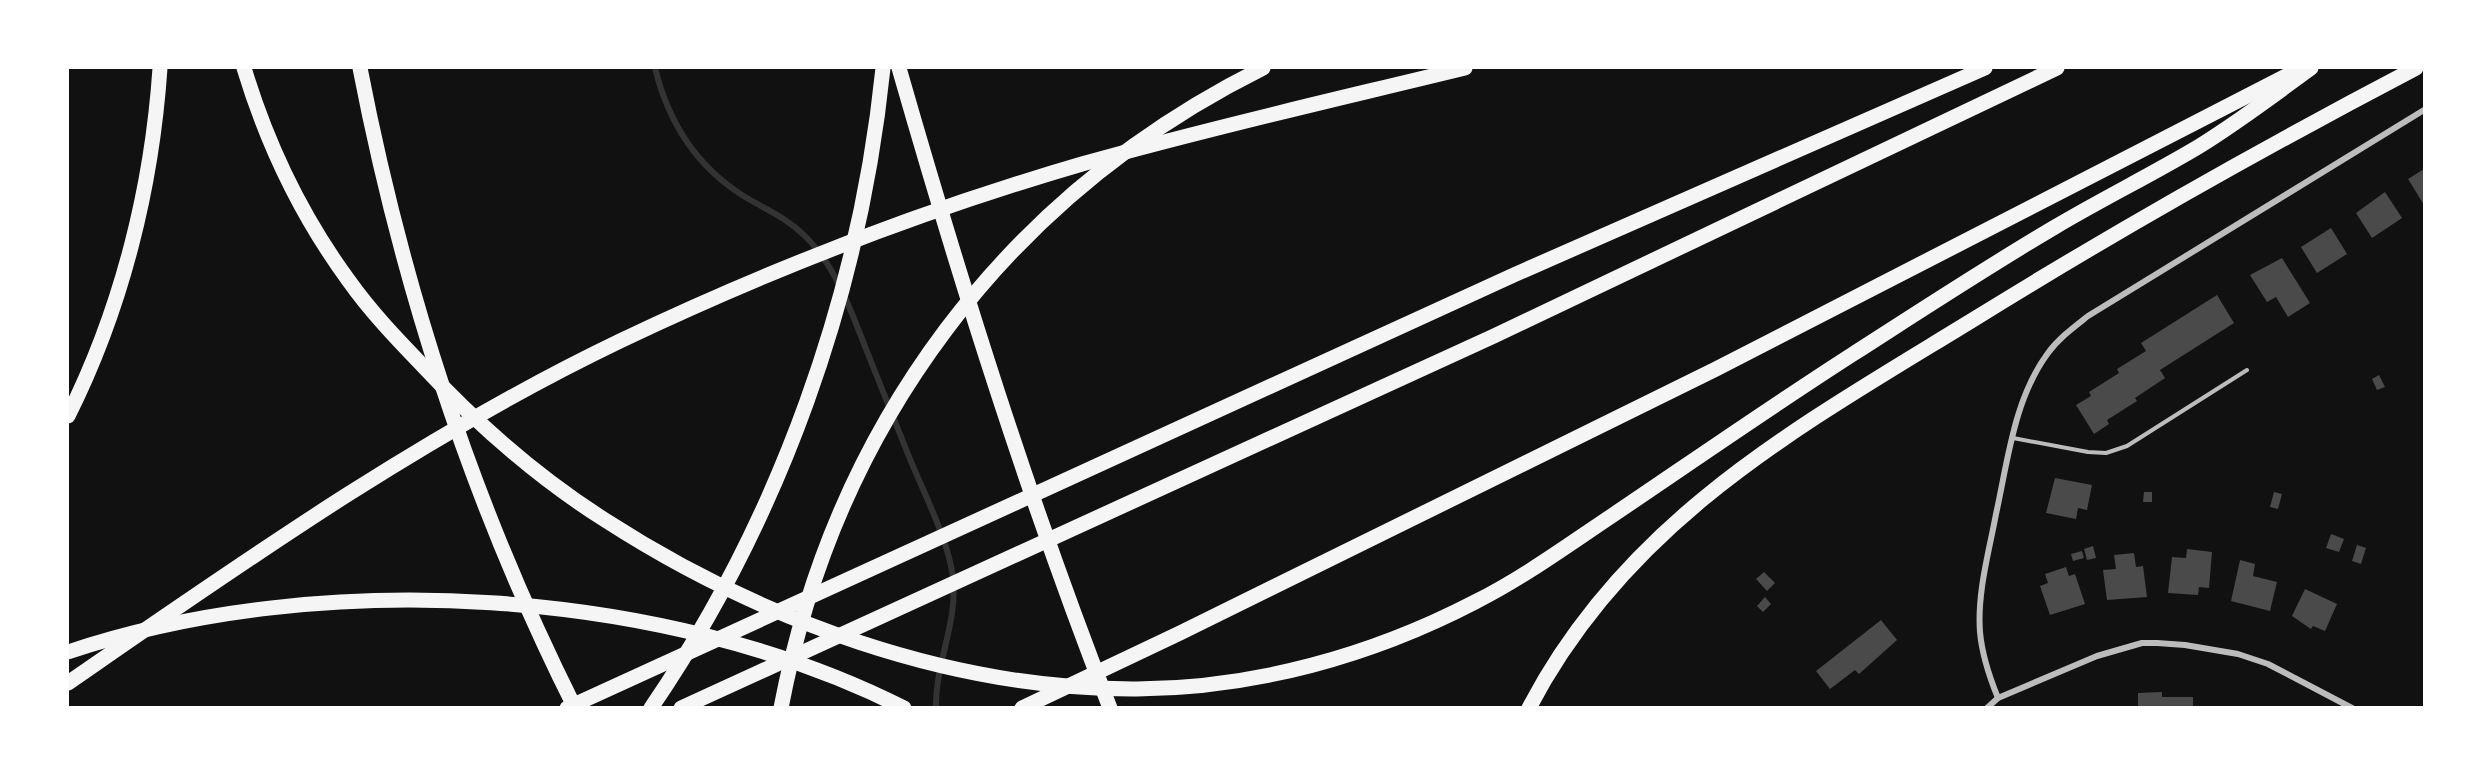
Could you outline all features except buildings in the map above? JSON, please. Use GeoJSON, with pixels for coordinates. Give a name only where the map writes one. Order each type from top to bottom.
{"type":"FeatureCollection","features":[{"type":"Feature","properties":{"kind":"highway"},"geometry":{"type":"LineString","coordinates":[[68,416],[104,332],[129,256],[154,135],[160,68]]}},
{"type":"Feature","properties":{"kind":"highway"},"geometry":{"type":"LineString","coordinates":[[244,68],[266,131],[287,178],[328,252],[379,319],[466,411],[538,473],[592,512],[682,567],[770,608],[864,643],[945,665],[1052,684],[1139,689],[1236,681],[1334,660],[1409,633],[1505,586],[1917,312],[2060,224],[2205,143],[2311,68]]}},
{"type":"Feature","properties":{"kind":"highway"},"geometry":{"type":"LineString","coordinates":[[360,68],[405,263],[443,388],[506,562],[575,708]]}},
{"type":"Feature","properties":{"kind":"highway"},"geometry":{"type":"LineString","coordinates":[[651,708],[691,644],[735,565],[777,476],[808,395],[837,306],[859,217],[874,142],[883,68]]}},
{"type":"Feature","properties":{"kind":"highway"},"geometry":{"type":"LineString","coordinates":[[899,68],[976,328],[1080,632],[1110,708]]}},
{"type":"Feature","properties":{"kind":"highway"},"geometry":{"type":"LineString","coordinates":[[781,708],[807,601],[843,505],[887,416],[950,322],[995,268],[1023,239],[1089,180],[1180,114],[1263,68]]}},
{"type":"Feature","properties":{"kind":"highway"},"geometry":{"type":"LineString","coordinates":[[68,683],[235,567],[390,468],[505,401],[650,327],[823,253],[961,202],[1084,164],[1234,124],[1465,68]]}},
{"type":"Feature","properties":{"kind":"highway"},"geometry":{"type":"LineString","coordinates":[[567,708],[1516,274],[1985,68]]}},
{"type":"Feature","properties":{"kind":"highway"},"geometry":{"type":"LineString","coordinates":[[681,708],[1494,336],[2057,68]]}},
{"type":"Feature","properties":{"kind":"highway"},"geometry":{"type":"LineString","coordinates":[[1022,708],[1224,611],[1801,326],[2303,68]]}},
{"type":"Feature","properties":{"kind":"highway"},"geometry":{"type":"LineString","coordinates":[[1529,708],[1572,637],[1615,582],[1663,532],[1740,469],[1879,377],[2073,257],[2244,160],[2416,68]]}},
{"type":"Feature","properties":{"kind":"highway"},"geometry":{"type":"LineString","coordinates":[[68,652],[126,634],[176,623],[255,611],[397,601],[513,604],[607,616],[709,637],[820,673],[904,708]]}},
{"type":"Feature","properties":{"kind":"street"},"geometry":{"type":"LineString","coordinates":[[1998,698],[1983,654],[1980,630],[1981,601],[1989,551],[2018,414],[2028,389],[2048,353],[2064,335],[2088,316],[2424,110]]}},
{"type":"Feature","properties":{"kind":"street"},"geometry":{"type":"LineString","coordinates":[[1987,708],[1998,698],[2097,656],[2133,645],[2157,643],[2238,654],[2268,664],[2352,708]]}},
{"type":"Feature","properties":{"kind":"lane"},"geometry":{"type":"LineString","coordinates":[[2013,438],[2106,453],[2127,446],[2247,370]]}},
{"type":"Feature","properties":{"kind":"waterway"},"geometry":{"type":"LineString","coordinates":[[655,68],[667,106],[697,156],[725,183],[783,219],[806,237],[826,262],[848,305],[935,518],[951,564],[954,595],[950,627],[939,675],[936,708]]}}]}
